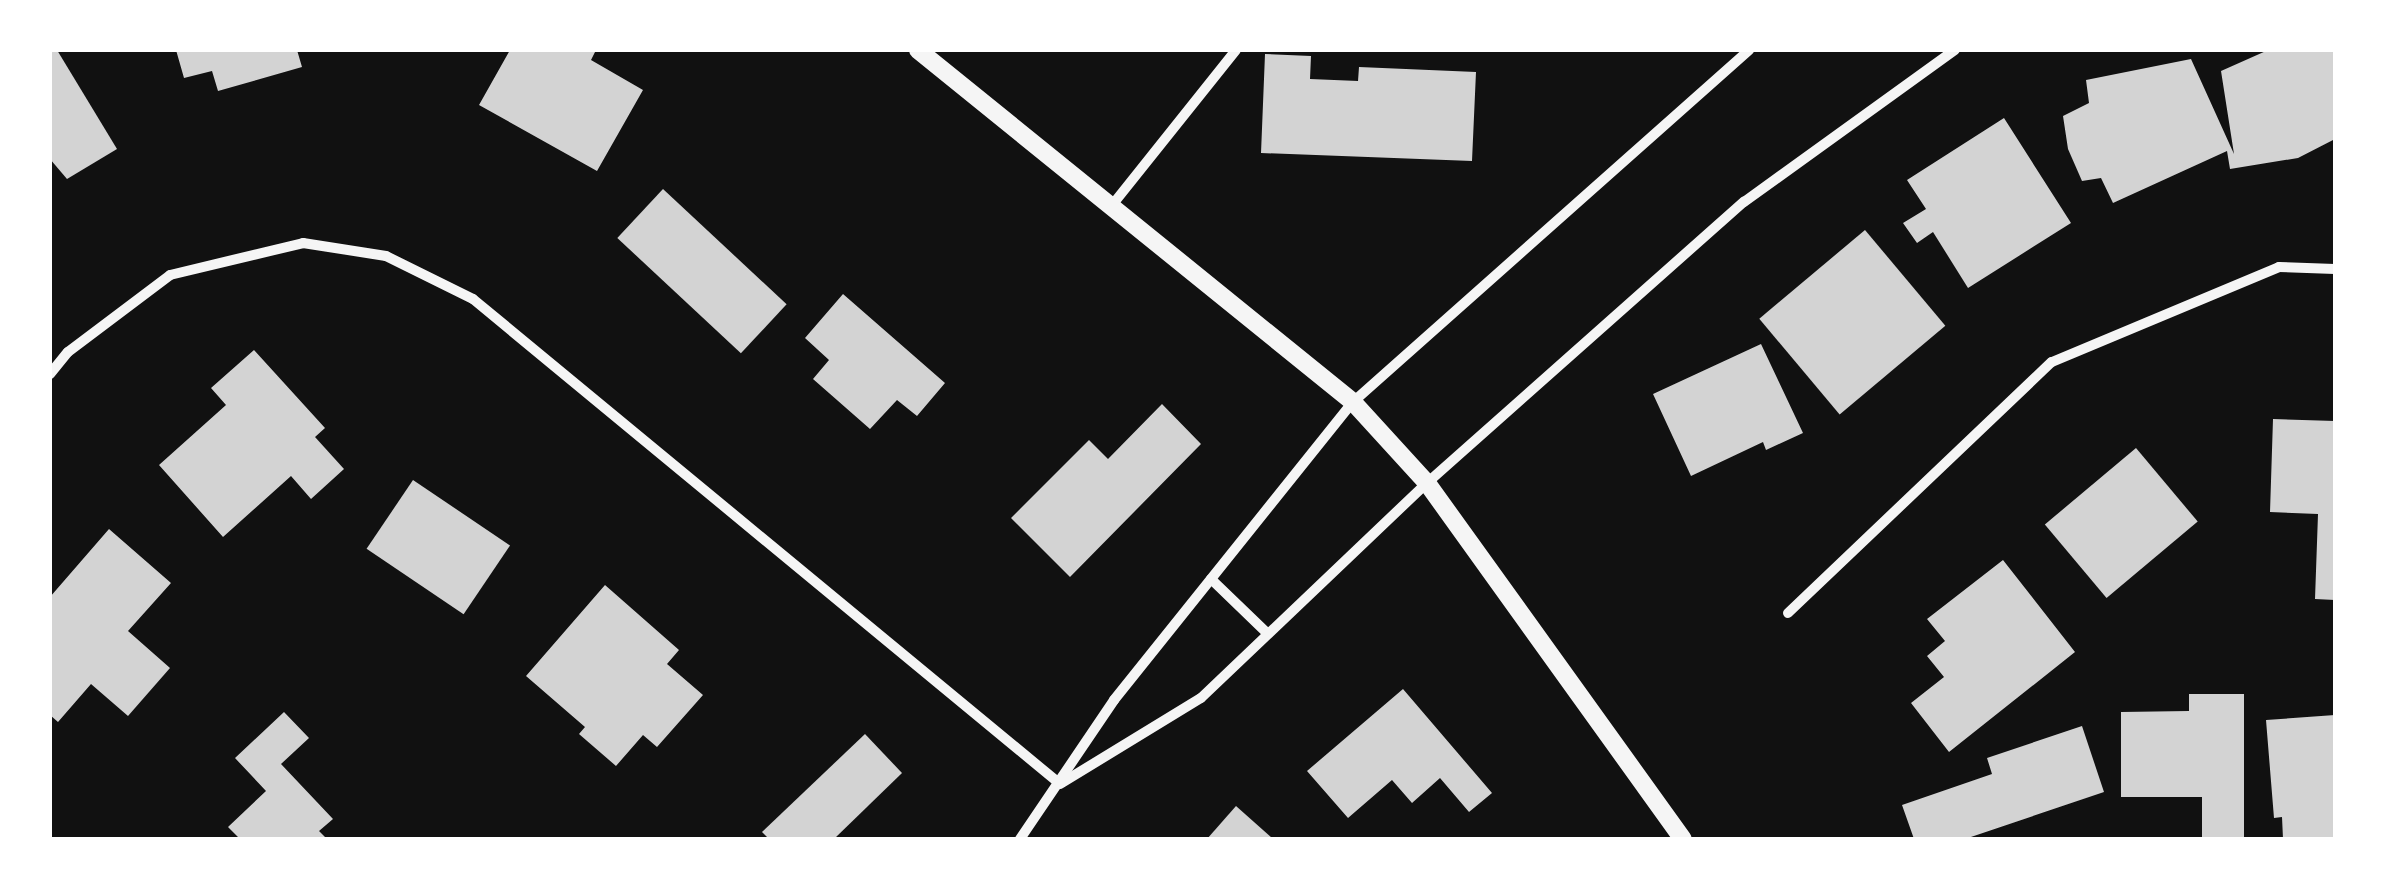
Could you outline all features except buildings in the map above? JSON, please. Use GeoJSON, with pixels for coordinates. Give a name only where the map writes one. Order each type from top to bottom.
{"type":"FeatureCollection","features":[{"type":"Feature","properties":{"kind":"street"},"geometry":{"type":"LineString","coordinates":[[918,50],[1353,402],[1428,483],[1683,839]]}},
{"type":"Feature","properties":{"kind":"street"},"geometry":{"type":"LineString","coordinates":[[1113,204],[1236,50]]}},
{"type":"Feature","properties":{"kind":"street"},"geometry":{"type":"LineString","coordinates":[[1020,839],[1114,700],[1353,402],[1749,50]]}},
{"type":"Feature","properties":{"kind":"street"},"geometry":{"type":"LineString","coordinates":[[1060,784],[1202,698],[1428,483],[1744,202],[1955,50]]}},
{"type":"Feature","properties":{"kind":"street"},"geometry":{"type":"LineString","coordinates":[[50,374],[68,352],[170,275],[304,243],[386,256],[473,299],[1060,784]]}},
{"type":"Feature","properties":{"kind":"street"},"geometry":{"type":"LineString","coordinates":[[1788,613],[2052,362],[2279,267],[2335,269]]}},
{"type":"Feature","properties":{"kind":"street"},"geometry":{"type":"LineString","coordinates":[[1211,579],[1266,633]]}}]}
